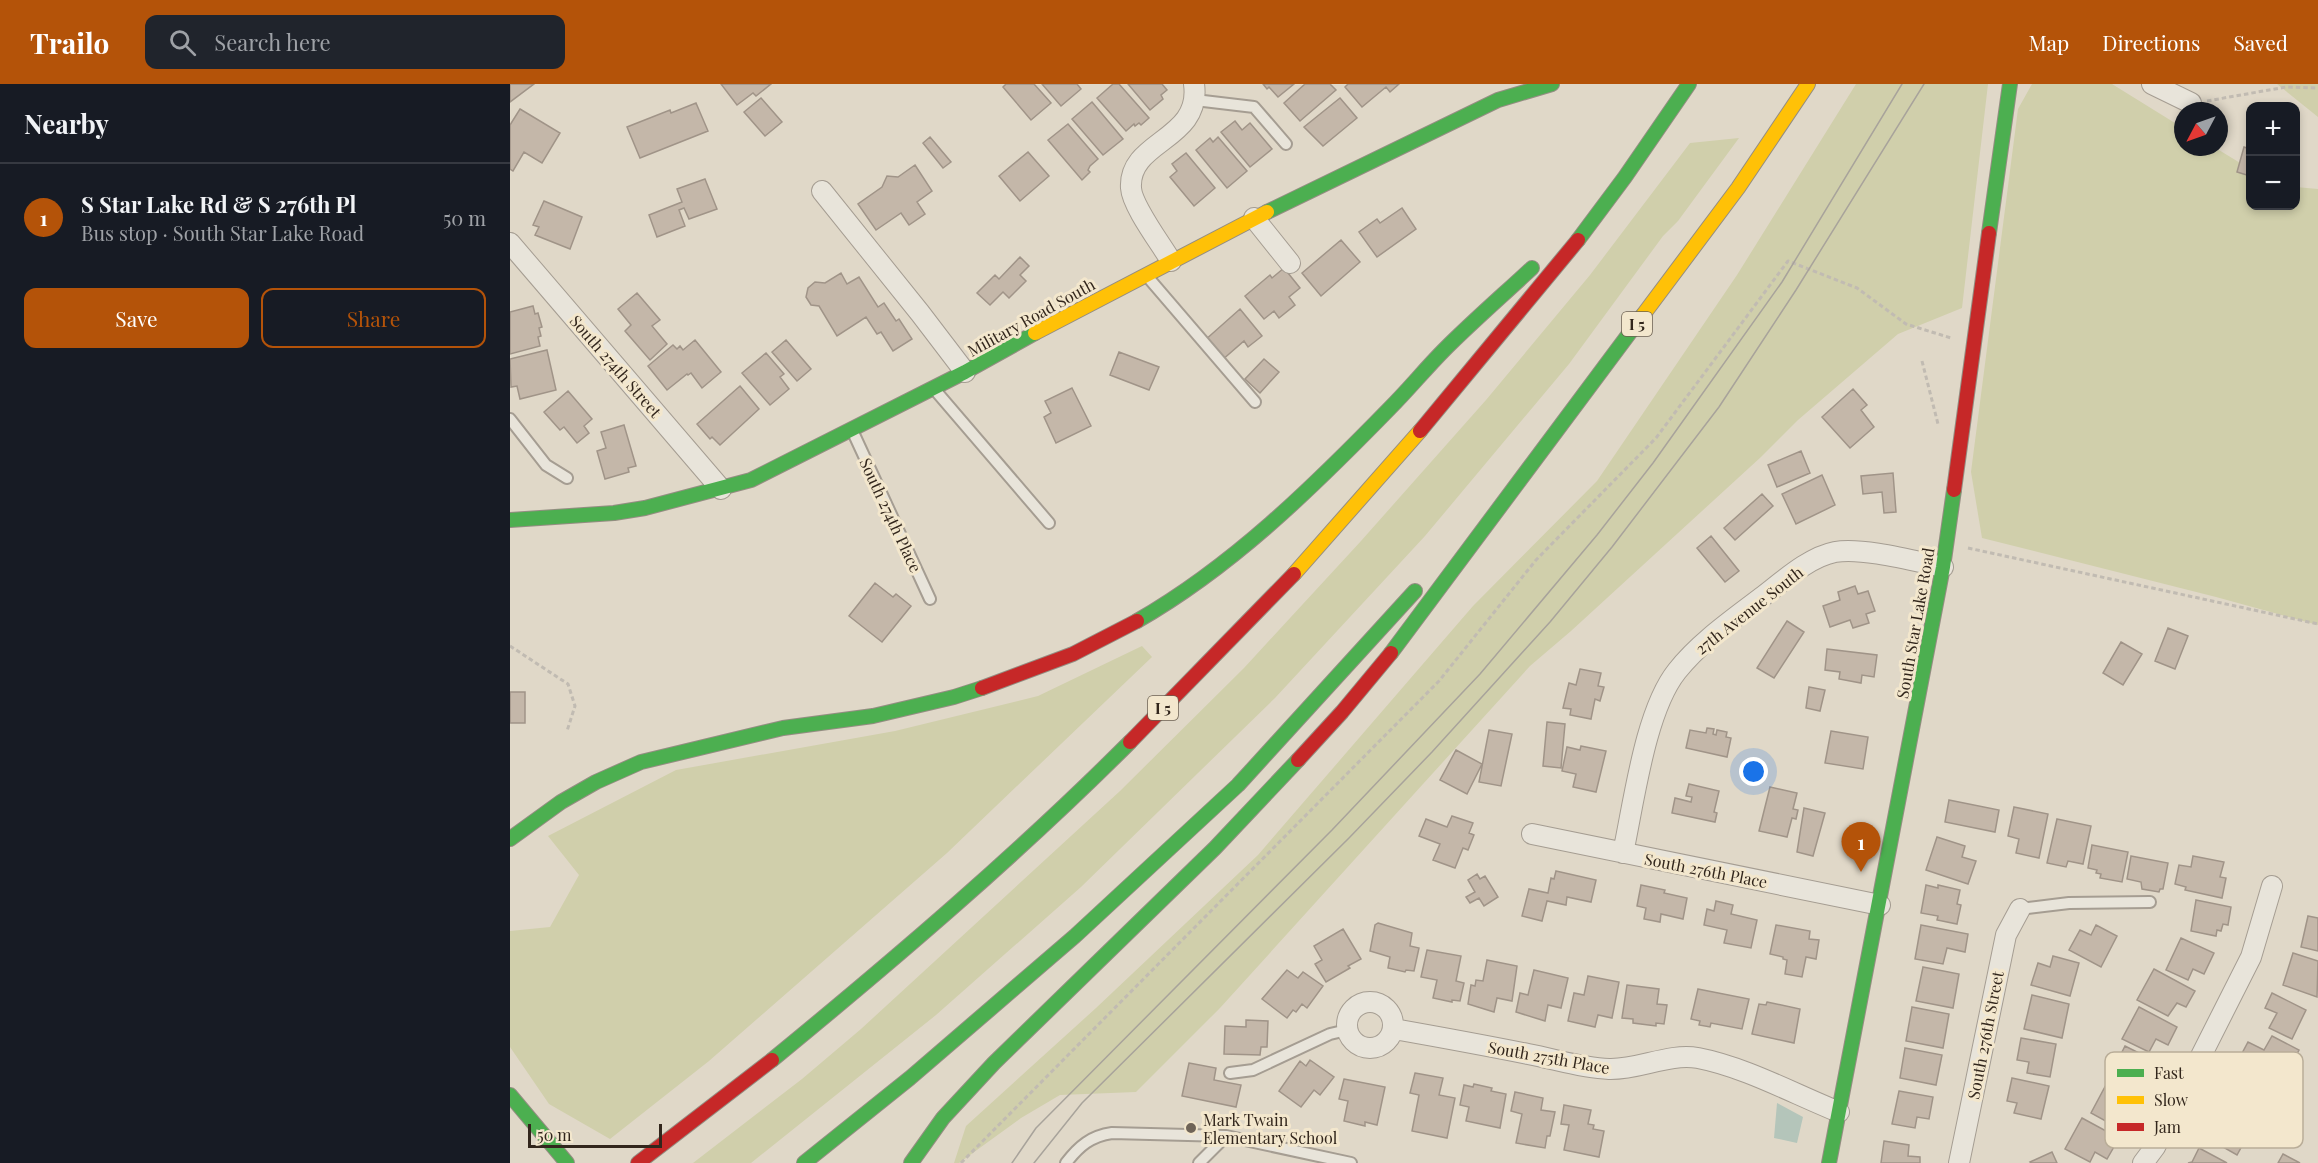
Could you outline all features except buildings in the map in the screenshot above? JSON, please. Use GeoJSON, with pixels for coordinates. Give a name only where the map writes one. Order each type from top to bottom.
{"type":"FeatureCollection","features":[{"type":"Feature","properties":{"kind":"main road","name":"Military Road South"},"geometry":{"type":"LineString","coordinates":[[510,520],[645,508],[752,480],[965,372],[1083,306],[1254,218],[1498,100],[1552,84]]}},
{"type":"Feature","properties":{"kind":"main road","name":"I 5"},"geometry":{"type":"LineString","coordinates":[[642,1160],[809,1029],[950,911],[1102,769],[1226,645],[1341,524],[1463,381],[1615,192],[1689,84]]}},
{"type":"Feature","properties":{"kind":"main road","name":"I 5"},"geometry":{"type":"LineString","coordinates":[[1439,565],[1536,459],[1738,188],[1808,84]]}},
{"type":"Feature","properties":{"kind":"main road","name":"South Star Lake Road"},"geometry":{"type":"LineString","coordinates":[[1828,1163],[1880,905],[1943,567],[2010,84]]}},
{"type":"Feature","properties":{"kind":"main road"},"geometry":{"type":"LineString","coordinates":[[510,839],[561,802],[596,782],[641,762],[783,728],[873,716],[954,697],[1053,662],[1125,628],[1165,605],[1220,568],[1285,510],[1389,409],[1446,348],[1615,192]]}},
{"type":"Feature","properties":{"kind":"main road"},"geometry":{"type":"LineString","coordinates":[[911,1163],[943,1119],[994,1063],[1215,848],[1342,712],[1401,642],[1536,459]]}},
{"type":"Feature","properties":{"kind":"main road"},"geometry":{"type":"LineString","coordinates":[[804,1163],[910,1078],[1075,936],[1238,785],[1423,582]]}},
{"type":"Feature","properties":{"kind":"main road"},"geometry":{"type":"LineString","coordinates":[[510,1095],[567,1163]]}},
{"type":"Feature","properties":{"kind":"street"},"geometry":{"type":"LineString","coordinates":[[2152,84],[2189,102]]}},
{"type":"Feature","properties":{"kind":"street"},"geometry":{"type":"LineString","coordinates":[[1171,261],[1136,203],[1131,189],[1133,173],[1140,159],[1188,119],[1194,92]]}},
{"type":"Feature","properties":{"kind":"street"},"geometry":{"type":"LineString","coordinates":[[822,191],[965,372]]}},
{"type":"Feature","properties":{"kind":"street"},"geometry":{"type":"LineString","coordinates":[[1254,218],[1290,263]]}},
{"type":"Feature","properties":{"kind":"street","name":"South 274th Street"},"geometry":{"type":"LineString","coordinates":[[510,243],[722,489]]}},
{"type":"Feature","properties":{"kind":"street","name":"27th Avenue South"},"geometry":{"type":"LineString","coordinates":[[1623,853],[1656,710],[1676,673],[1714,634],[1784,580],[1834,552],[1855,551],[1943,567]]}},
{"type":"Feature","properties":{"kind":"street","name":"South 276th Place"},"geometry":{"type":"LineString","coordinates":[[1532,834],[1880,905]]}},
{"type":"Feature","properties":{"kind":"street"},"geometry":{"type":"LineString","coordinates":[[2203,1052],[2251,957],[2272,886]]}},
{"type":"Feature","properties":{"kind":"street","name":"South 276th Street"},"geometry":{"type":"LineString","coordinates":[[1959,1163],[2006,935],[2020,909]]}},
{"type":"Feature","properties":{"kind":"street"},"geometry":{"type":"LineString","coordinates":[[1365,1002],[1375,1002],[1383,1005],[1390,1012],[1394,1029],[1384,1044],[1376,1048],[1366,1048],[1351,1039],[1347,1030],[1347,1021],[1357,1006],[1365,1002]]}},
{"type":"Feature","properties":{"kind":"street","name":"South 275th Place"},"geometry":{"type":"LineString","coordinates":[[1394,1029],[1531,1054],[1575,1065],[1607,1069],[1627,1069],[1672,1058],[1696,1058],[1726,1065],[1839,1112]]}},
{"type":"Feature","properties":{"kind":"street"},"geometry":{"type":"LineString","coordinates":[[2143,1163],[2154,1148]]}},
{"type":"Feature","properties":{"kind":"lane"},"geometry":{"type":"LineString","coordinates":[[1194,92],[1254,108],[1286,144]]}},
{"type":"Feature","properties":{"kind":"lane"},"geometry":{"type":"LineString","coordinates":[[1146,274],[1255,402]]}},
{"type":"Feature","properties":{"kind":"lane"},"geometry":{"type":"LineString","coordinates":[[933,388],[1049,523]]}},
{"type":"Feature","properties":{"kind":"lane"},"geometry":{"type":"LineString","coordinates":[[510,419],[546,465],[567,478]]}},
{"type":"Feature","properties":{"kind":"lane","name":"South 274th Place"},"geometry":{"type":"LineString","coordinates":[[852,430],[930,599]]}},
{"type":"Feature","properties":{"kind":"lane"},"geometry":{"type":"LineString","coordinates":[[2020,909],[2068,903],[2150,903]]}},
{"type":"Feature","properties":{"kind":"lane"},"geometry":{"type":"LineString","coordinates":[[1230,1072],[1252,1070],[1330,1034],[1347,1030]]}},
{"type":"Feature","properties":{"kind":"lane"},"geometry":{"type":"LineString","coordinates":[[1066,1163],[1086,1141],[1098,1135],[1112,1133],[1226,1136],[1351,1163]]}},
{"type":"Feature","properties":{"kind":"lane"},"geometry":{"type":"LineString","coordinates":[[1199,1163],[1226,1136]]}},
{"type":"Feature","properties":{"kind":"path"},"geometry":{"type":"LineString","coordinates":[[2199,102],[2286,87],[2318,88]]}},
{"type":"Feature","properties":{"kind":"path"},"geometry":{"type":"LineString","coordinates":[[961,1163],[1439,681],[1536,560],[1656,438],[1788,261],[1857,288],[1906,324],[1973,345]]}},
{"type":"Feature","properties":{"kind":"path"},"geometry":{"type":"LineString","coordinates":[[1922,361],[1938,425]]}},
{"type":"Feature","properties":{"kind":"path"},"geometry":{"type":"LineString","coordinates":[[1946,544],[2318,624]]}},
{"type":"Feature","properties":{"kind":"path"},"geometry":{"type":"LineString","coordinates":[[510,646],[568,684],[575,706],[567,731]]}},
{"type":"Feature","properties":{"kind":"green space"},"geometry":{"type":"Polygon","coordinates":[[[1856,84],[1988,84],[1962,308],[1898,334],[1798,420],[1761,457],[1530,666],[1220,1008],[1136,1092],[1060,1095],[1021,1118],[959,1163],[954,1163],[966,1126],[1096,1008],[1258,855],[1473,606],[1597,481],[1737,275],[1856,84]]]}},
{"type":"Feature","properties":{"kind":"green space"},"geometry":{"type":"Polygon","coordinates":[[[2032,84],[2112,84],[2174,122],[2174,156],[2228,156],[2246,167],[2246,210],[2300,210],[2300,187],[2318,189],[2318,625],[1982,538],[1971,472],[2018,109],[2032,84]]]}},
{"type":"Feature","properties":{"kind":"green space"},"geometry":{"type":"Polygon","coordinates":[[[2277,84],[2318,84],[2318,117],[2277,84]]]}},
{"type":"Feature","properties":{"kind":"green space"},"geometry":{"type":"Polygon","coordinates":[[[1739,138],[1678,221],[1663,236],[1569,364],[1425,536],[1275,698],[1081,887],[936,1015],[751,1163],[693,1163],[802,1079],[861,1029],[1120,791],[1244,668],[1486,400],[1590,275],[1690,143],[1739,138]]]}},
{"type":"Feature","properties":{"kind":"green space"},"geometry":{"type":"Polygon","coordinates":[[[1142,646],[1152,657],[947,853],[709,1061],[610,1139],[549,1104],[510,1047],[510,931],[550,927],[579,875],[548,836],[676,770],[895,731],[1038,696],[1142,646]]]}},
{"type":"Feature","properties":{"kind":"shaded area"},"geometry":{"type":"Polygon","coordinates":[[[1777,1103],[1803,1117],[1797,1143],[1774,1138],[1777,1103]]]}},
{"type":"Feature","properties":{"kind":"tram line"},"geometry":{"type":"LineString","coordinates":[[1012,1163],[1036,1128],[1332,830],[1480,674],[1597,535],[1653,463],[1782,282],[1902,84]]}},
{"type":"Feature","properties":{"kind":"tram line"},"geometry":{"type":"LineString","coordinates":[[1034,1163],[1082,1103],[1349,838],[1432,752],[1550,622],[1612,547],[1719,407],[1796,290],[1924,84]]}},
{"type":"Feature","properties":{"kind":"traffic: fast"},"geometry":{"type":"LineString","coordinates":[[1267,212],[1498,100],[1552,84]]}},
{"type":"Feature","properties":{"kind":"traffic: fast"},"geometry":{"type":"LineString","coordinates":[[1578,240],[1689,84]]}},
{"type":"Feature","properties":{"kind":"traffic: fast"},"geometry":{"type":"LineString","coordinates":[[1989,233],[2010,84]]}},
{"type":"Feature","properties":{"kind":"traffic: fast"},"geometry":{"type":"LineString","coordinates":[[1137,621],[1206,576],[1271,524],[1361,438],[1438,356],[1532,268]]}},
{"type":"Feature","properties":{"kind":"traffic: fast"},"geometry":{"type":"LineString","coordinates":[[1391,653],[1643,315]]}},
{"type":"Feature","properties":{"kind":"traffic: fast"},"geometry":{"type":"LineString","coordinates":[[510,520],[614,513],[645,508],[751,480],[965,372],[1035,333]]}},
{"type":"Feature","properties":{"kind":"traffic: fast"},"geometry":{"type":"LineString","coordinates":[[1829,1163],[1943,567],[1954,490]]}},
{"type":"Feature","properties":{"kind":"traffic: fast"},"geometry":{"type":"LineString","coordinates":[[804,1163],[910,1078],[1075,936],[1238,785],[1415,591]]}},
{"type":"Feature","properties":{"kind":"traffic: fast"},"geometry":{"type":"LineString","coordinates":[[510,839],[561,802],[596,782],[641,762],[783,728],[873,716],[982,688]]}},
{"type":"Feature","properties":{"kind":"traffic: fast"},"geometry":{"type":"LineString","coordinates":[[772,1060],[955,906],[1130,742]]}},
{"type":"Feature","properties":{"kind":"traffic: fast"},"geometry":{"type":"LineString","coordinates":[[911,1163],[943,1118],[994,1063],[1215,848],[1298,760]]}},
{"type":"Feature","properties":{"kind":"traffic: fast"},"geometry":{"type":"LineString","coordinates":[[510,1095],[567,1163]]}},
{"type":"Feature","properties":{"kind":"traffic: slow"},"geometry":{"type":"LineString","coordinates":[[1643,315],[1738,188],[1808,84]]}},
{"type":"Feature","properties":{"kind":"traffic: slow"},"geometry":{"type":"LineString","coordinates":[[1035,333],[1267,212]]}},
{"type":"Feature","properties":{"kind":"traffic: slow"},"geometry":{"type":"LineString","coordinates":[[1294,574],[1420,431]]}},
{"type":"Feature","properties":{"kind":"traffic: jam"},"geometry":{"type":"LineString","coordinates":[[1954,490],[1989,233]]}},
{"type":"Feature","properties":{"kind":"traffic: jam"},"geometry":{"type":"LineString","coordinates":[[1420,431],[1578,240]]}},
{"type":"Feature","properties":{"kind":"traffic: jam"},"geometry":{"type":"LineString","coordinates":[[1130,742],[1294,574]]}},
{"type":"Feature","properties":{"kind":"traffic: jam"},"geometry":{"type":"LineString","coordinates":[[982,688],[1073,654],[1137,621]]}},
{"type":"Feature","properties":{"kind":"traffic: jam"},"geometry":{"type":"LineString","coordinates":[[1298,760],[1391,653]]}},
{"type":"Feature","properties":{"kind":"traffic: jam"},"geometry":{"type":"LineString","coordinates":[[638,1163],[772,1060]]}},
{"type":"Feature","properties":{"kind":"place","name":"S Star Lake Rd & S 276th Pl"},"geometry":{"type":"Point","coordinates":[1861,872]}},
{"type":"Feature","properties":{"kind":"place","name":"Mark Twain Elementary School"},"geometry":{"type":"Point","coordinates":[1191,1128]}}]}
